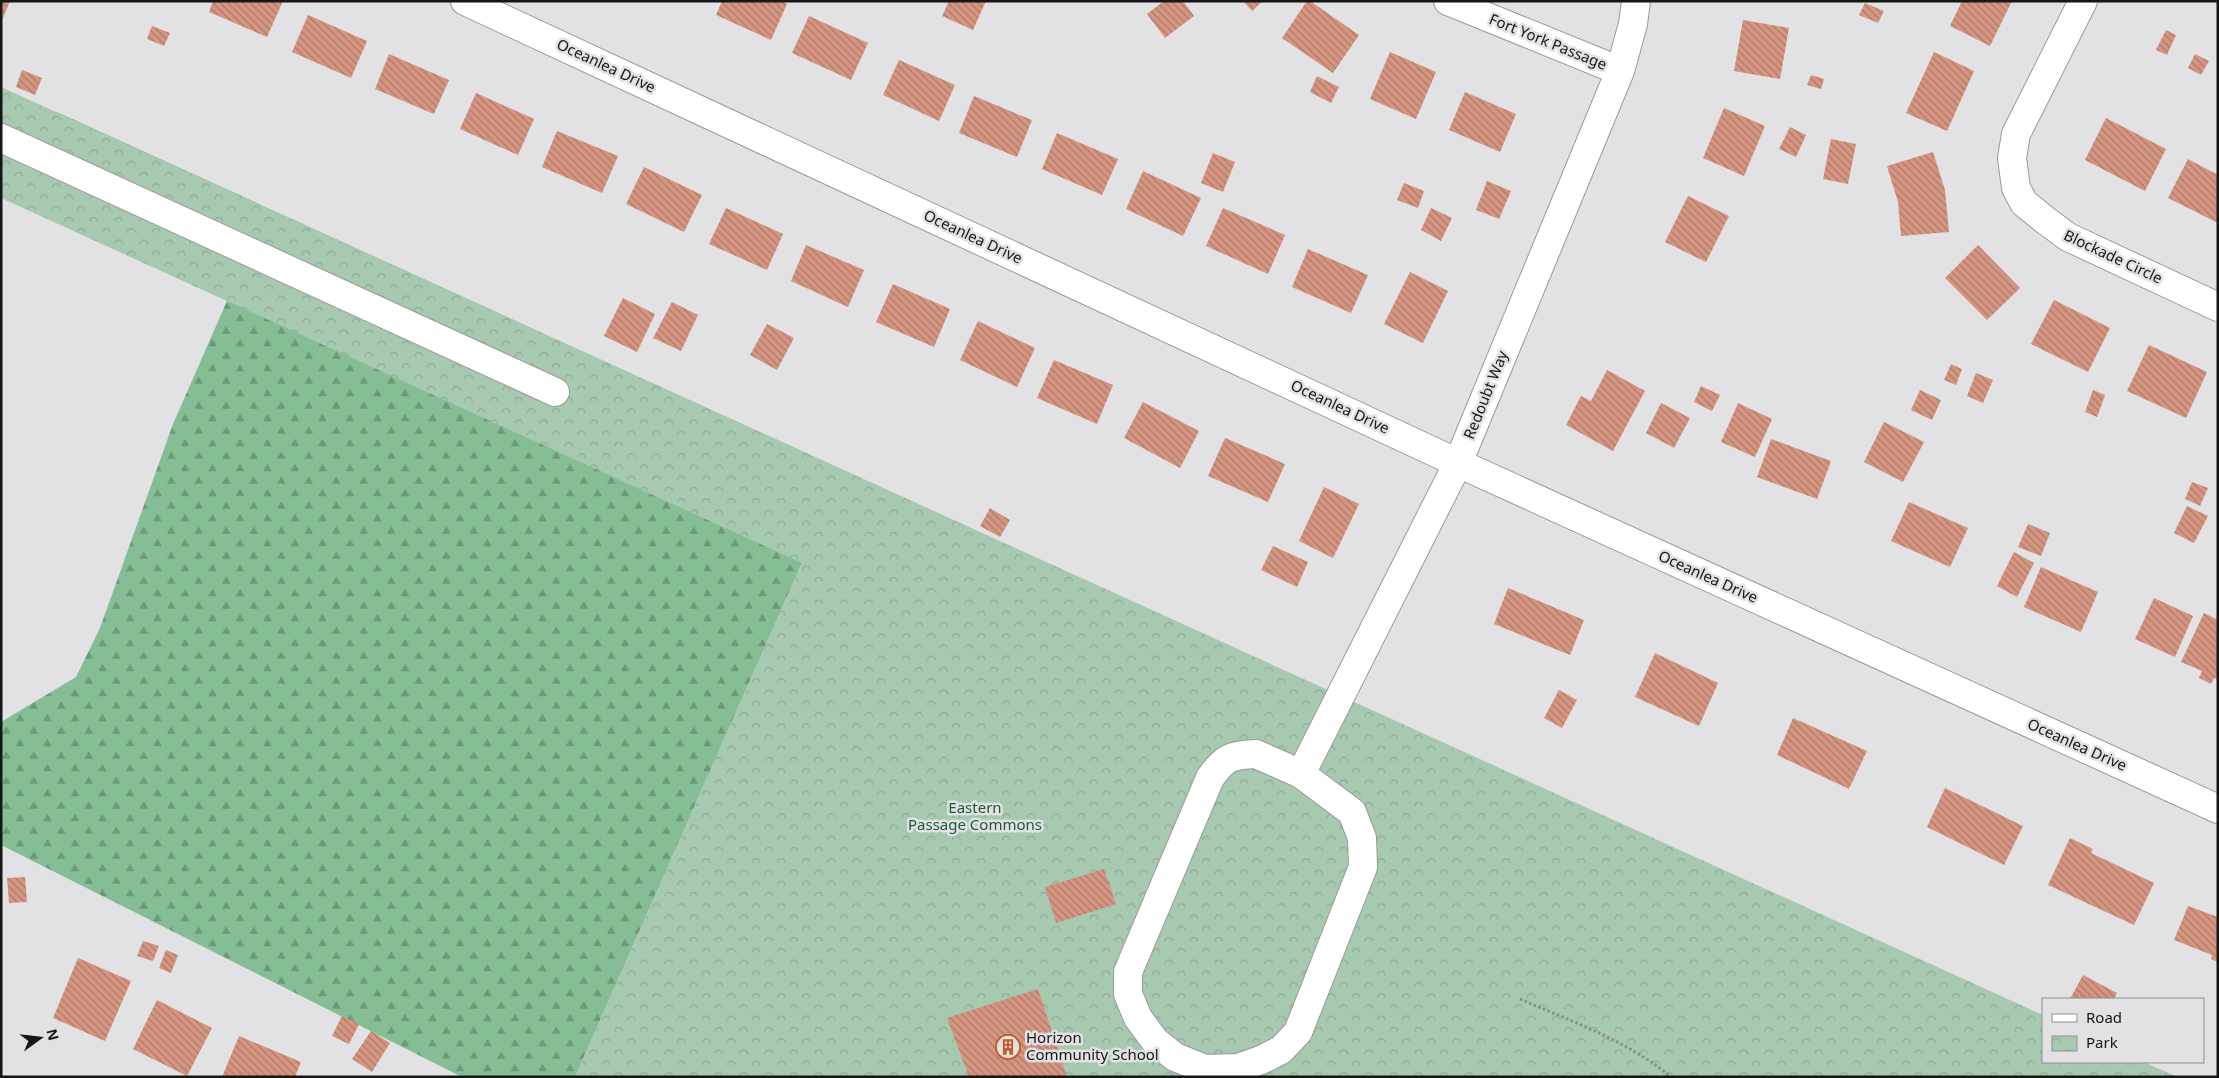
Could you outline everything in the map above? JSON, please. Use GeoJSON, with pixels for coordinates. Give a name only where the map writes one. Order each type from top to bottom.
{"type":"FeatureCollection","features":[{"type":"Feature","properties":{"kind":"street","name":"Oceanlea Drive"},"geometry":{"type":"LineString","coordinates":[[465,1],[1458,463],[2218,809]]}},
{"type":"Feature","properties":{"kind":"street","name":"Fort York Passage"},"geometry":{"type":"LineString","coordinates":[[1448,1],[1620,71]]}},
{"type":"Feature","properties":{"kind":"street","name":"Redoubt Way"},"geometry":{"type":"LineString","coordinates":[[1301,774],[1458,463],[1620,71],[1633,24],[1636,1]]}},
{"type":"Feature","properties":{"kind":"street","name":"Blockade Circle"},"geometry":{"type":"LineString","coordinates":[[2083,1],[2016,134],[2012,158],[2016,188],[2024,202],[2068,237],[2218,306]]}},
{"type":"Feature","properties":{"kind":"street"},"geometry":{"type":"LineString","coordinates":[[1,138],[555,392]]}},
{"type":"Feature","properties":{"kind":"street"},"geometry":{"type":"LineString","coordinates":[[1256,754],[1301,774],[1352,812],[1362,838],[1363,867],[1298,1032],[1281,1050],[1260,1060],[1238,1068],[1205,1069],[1175,1057],[1155,1041],[1138,1018],[1128,994],[1128,972],[1210,778],[1220,763],[1234,755],[1256,754]]}},
{"type":"Feature","properties":{"kind":"path"},"geometry":{"type":"LineString","coordinates":[[1520,999],[1589,1028],[1634,1051],[1654,1062],[1671,1077]]}},
{"type":"Feature","properties":{"kind":"green space","name":"Eastern Passage Commons"},"geometry":{"type":"Polygon","coordinates":[[[1,87],[2042,1015],[2042,1063],[2146,1063],[2177,1077],[575,1077],[802,563],[1,198],[1,87]]]}},
{"type":"Feature","properties":{"kind":"green space"},"geometry":{"type":"Polygon","coordinates":[[[57,112],[808,454],[802,563],[575,1077],[462,1077],[1,845],[1,722],[76,677],[100,628],[173,424],[227,301],[57,112]]]}},
{"type":"Feature","properties":{"kind":"building"},"geometry":{"type":"Polygon","coordinates":[[[1,1],[10,1],[1,23],[1,1]]]}},
{"type":"Feature","properties":{"kind":"building"},"geometry":{"type":"Polygon","coordinates":[[[213,1],[283,1],[267,37],[209,12],[213,1]]]}},
{"type":"Feature","properties":{"kind":"building"},"geometry":{"type":"Polygon","coordinates":[[[722,1],[782,1],[787,4],[771,40],[716,15],[722,1]]]}},
{"type":"Feature","properties":{"kind":"building"},"geometry":{"type":"Polygon","coordinates":[[[949,1],[986,1],[973,30],[942,16],[949,1]]]}},
{"type":"Feature","properties":{"kind":"building"},"geometry":{"type":"Polygon","coordinates":[[[1164,1],[1183,1],[1194,16],[1165,38],[1147,14],[1164,1]]]}},
{"type":"Feature","properties":{"kind":"building"},"geometry":{"type":"Polygon","coordinates":[[[1243,1],[1263,1],[1252,11],[1243,1]]]}},
{"type":"Feature","properties":{"kind":"building"},"geometry":{"type":"Polygon","coordinates":[[[1307,1],[1310,1],[1359,35],[1333,73],[1282,38],[1307,1]]]}},
{"type":"Feature","properties":{"kind":"building"},"geometry":{"type":"Polygon","coordinates":[[[1962,1],[2012,1],[1990,46],[1950,26],[1962,1]]]}},
{"type":"Feature","properties":{"kind":"building"},"geometry":{"type":"Polygon","coordinates":[[[1865,3],[1884,11],[1878,23],[1859,15],[1865,3]]]}},
{"type":"Feature","properties":{"kind":"building"},"geometry":{"type":"Polygon","coordinates":[[[308,15],[367,41],[351,78],[292,52],[308,15]]]}},
{"type":"Feature","properties":{"kind":"building"},"geometry":{"type":"Polygon","coordinates":[[[809,16],[868,43],[851,80],[792,53],[809,16]]]}},
{"type":"Feature","properties":{"kind":"building"},"geometry":{"type":"Polygon","coordinates":[[[1743,20],[1789,28],[1780,79],[1734,71],[1743,20]]]}},
{"type":"Feature","properties":{"kind":"building"},"geometry":{"type":"Polygon","coordinates":[[[152,26],[170,33],[164,46],[147,39],[152,26]]]}},
{"type":"Feature","properties":{"kind":"building"},"geometry":{"type":"Polygon","coordinates":[[[2166,30],[2176,35],[2167,55],[2156,50],[2166,30]]]}},
{"type":"Feature","properties":{"kind":"building"},"geometry":{"type":"Polygon","coordinates":[[[1390,52],[1436,72],[1416,119],[1370,99],[1390,52]]]}},
{"type":"Feature","properties":{"kind":"building"},"geometry":{"type":"Polygon","coordinates":[[[1934,52],[1974,71],[1947,131],[1906,113],[1934,52]]]}},
{"type":"Feature","properties":{"kind":"building"},"geometry":{"type":"Polygon","coordinates":[[[389,54],[449,80],[434,114],[375,89],[389,54]]]}},
{"type":"Feature","properties":{"kind":"building"},"geometry":{"type":"Polygon","coordinates":[[[2195,54],[2209,61],[2201,75],[2188,68],[2195,54]]]}},
{"type":"Feature","properties":{"kind":"building"},"geometry":{"type":"Polygon","coordinates":[[[899,60],[955,85],[939,121],[883,95],[899,60]]]}},
{"type":"Feature","properties":{"kind":"building"},"geometry":{"type":"Polygon","coordinates":[[[22,70],[42,78],[35,95],[16,87],[22,70]]]}},
{"type":"Feature","properties":{"kind":"building"},"geometry":{"type":"Polygon","coordinates":[[[1811,75],[1824,79],[1821,89],[1807,85],[1811,75]]]}},
{"type":"Feature","properties":{"kind":"building"},"geometry":{"type":"Polygon","coordinates":[[[1317,76],[1339,87],[1331,103],[1310,92],[1317,76]]]}},
{"type":"Feature","properties":{"kind":"building"},"geometry":{"type":"Polygon","coordinates":[[[1465,92],[1516,114],[1500,152],[1449,130],[1465,92]]]}},
{"type":"Feature","properties":{"kind":"building"},"geometry":{"type":"Polygon","coordinates":[[[476,93],[534,119],[518,155],[460,129],[476,93]]]}},
{"type":"Feature","properties":{"kind":"building"},"geometry":{"type":"Polygon","coordinates":[[[974,96],[1032,120],[1017,157],[959,133],[974,96]]]}},
{"type":"Feature","properties":{"kind":"building"},"geometry":{"type":"Polygon","coordinates":[[[1724,108],[1765,126],[1744,176],[1703,158],[1724,108]]]}},
{"type":"Feature","properties":{"kind":"building"},"geometry":{"type":"Polygon","coordinates":[[[2106,118],[2166,149],[2145,191],[2085,160],[2106,118]]]}},
{"type":"Feature","properties":{"kind":"building"},"geometry":{"type":"Polygon","coordinates":[[[1790,127],[1806,135],[1796,157],[1779,149],[1790,127]]]}},
{"type":"Feature","properties":{"kind":"building"},"geometry":{"type":"Polygon","coordinates":[[[557,131],[618,156],[602,193],[542,167],[557,131]]]}},
{"type":"Feature","properties":{"kind":"building"},"geometry":{"type":"Polygon","coordinates":[[[1057,133],[1118,159],[1102,195],[1042,169],[1057,133]]]}},
{"type":"Feature","properties":{"kind":"building"},"geometry":{"type":"Polygon","coordinates":[[[1831,139],[1856,144],[1848,184],[1823,179],[1831,139]]]}},
{"type":"Feature","properties":{"kind":"building"},"geometry":{"type":"Polygon","coordinates":[[[1933,152],[1945,190],[1949,232],[1901,236],[1898,202],[1887,166],[1933,152]]]}},
{"type":"Feature","properties":{"kind":"building"},"geometry":{"type":"Polygon","coordinates":[[[1213,153],[1235,162],[1223,192],[1201,183],[1213,153]]]}},
{"type":"Feature","properties":{"kind":"building"},"geometry":{"type":"Polygon","coordinates":[[[2188,159],[2218,175],[2218,223],[2168,198],[2188,159]]]}},
{"type":"Feature","properties":{"kind":"building"},"geometry":{"type":"Polygon","coordinates":[[[644,167],[702,195],[684,232],[626,204],[644,167]]]}},
{"type":"Feature","properties":{"kind":"building"},"geometry":{"type":"Polygon","coordinates":[[[1143,171],[1201,198],[1183,236],[1126,209],[1143,171]]]}},
{"type":"Feature","properties":{"kind":"building"},"geometry":{"type":"Polygon","coordinates":[[[1487,181],[1511,191],[1499,219],[1476,210],[1487,181]]]}},
{"type":"Feature","properties":{"kind":"building"},"geometry":{"type":"Polygon","coordinates":[[[1404,183],[1424,191],[1418,208],[1397,200],[1404,183]]]}},
{"type":"Feature","properties":{"kind":"building"},"geometry":{"type":"Polygon","coordinates":[[[1688,196],[1729,216],[1706,262],[1665,242],[1688,196]]]}},
{"type":"Feature","properties":{"kind":"building"},"geometry":{"type":"Polygon","coordinates":[[[726,208],[783,234],[767,270],[709,244],[726,208]]]}},
{"type":"Feature","properties":{"kind":"building"},"geometry":{"type":"Polygon","coordinates":[[[1223,208],[1285,235],[1268,274],[1206,246],[1223,208]]]}},
{"type":"Feature","properties":{"kind":"building"},"geometry":{"type":"Polygon","coordinates":[[[1431,208],[1452,218],[1441,241],[1421,230],[1431,208]]]}},
{"type":"Feature","properties":{"kind":"building"},"geometry":{"type":"Polygon","coordinates":[[[806,245],[864,270],[848,307],[791,281],[806,245]]]}},
{"type":"Feature","properties":{"kind":"building"},"geometry":{"type":"Polygon","coordinates":[[[1978,245],[2020,288],[1987,320],[1945,278],[1978,245]]]}},
{"type":"Feature","properties":{"kind":"building"},"geometry":{"type":"Polygon","coordinates":[[[1308,249],[1368,275],[1351,313],[1292,287],[1308,249]]]}},
{"type":"Feature","properties":{"kind":"building"},"geometry":{"type":"Polygon","coordinates":[[[1410,272],[1448,291],[1423,343],[1384,324],[1410,272]]]}},
{"type":"Feature","properties":{"kind":"building"},"geometry":{"type":"Polygon","coordinates":[[[893,284],[950,309],[934,347],[876,322],[893,284]]]}},
{"type":"Feature","properties":{"kind":"building"},"geometry":{"type":"Polygon","coordinates":[[[623,298],[655,314],[637,352],[604,336],[623,298]]]}},
{"type":"Feature","properties":{"kind":"building"},"geometry":{"type":"Polygon","coordinates":[[[2054,300],[2110,328],[2088,372],[2031,344],[2054,300]]]}},
{"type":"Feature","properties":{"kind":"building"},"geometry":{"type":"Polygon","coordinates":[[[672,302],[698,315],[681,351],[653,338],[672,302]]]}},
{"type":"Feature","properties":{"kind":"building"},"geometry":{"type":"Polygon","coordinates":[[[978,321],[1035,348],[1017,387],[960,360],[978,321]]]}},
{"type":"Feature","properties":{"kind":"building"},"geometry":{"type":"Polygon","coordinates":[[[767,324],[794,338],[777,370],[750,355],[767,324]]]}},
{"type":"Feature","properties":{"kind":"building"},"geometry":{"type":"Polygon","coordinates":[[[2149,345],[2207,372],[2186,418],[2127,391],[2149,345]]]}},
{"type":"Feature","properties":{"kind":"building"},"geometry":{"type":"Polygon","coordinates":[[[1054,360],[1113,385],[1097,424],[1037,398],[1054,360]]]}},
{"type":"Feature","properties":{"kind":"building"},"geometry":{"type":"Polygon","coordinates":[[[1951,364],[1962,369],[1956,385],[1944,380],[1951,364]]]}},
{"type":"Feature","properties":{"kind":"building"},"geometry":{"type":"Polygon","coordinates":[[[1607,370],[1645,391],[1613,451],[1566,425],[1581,396],[1591,401],[1607,370]]]}},
{"type":"Feature","properties":{"kind":"building"},"geometry":{"type":"Polygon","coordinates":[[[1976,373],[1993,380],[1983,403],[1967,396],[1976,373]]]}},
{"type":"Feature","properties":{"kind":"building"},"geometry":{"type":"Polygon","coordinates":[[[1701,386],[1720,395],[1712,411],[1694,402],[1701,386]]]}},
{"type":"Feature","properties":{"kind":"building"},"geometry":{"type":"Polygon","coordinates":[[[1920,390],[1941,400],[1932,420],[1911,410],[1920,390]]]}},
{"type":"Feature","properties":{"kind":"building"},"geometry":{"type":"Polygon","coordinates":[[[2093,390],[2105,395],[2097,417],[2085,412],[2093,390]]]}},
{"type":"Feature","properties":{"kind":"building"},"geometry":{"type":"Polygon","coordinates":[[[1143,402],[1199,431],[1180,468],[1124,438],[1143,402]]]}},
{"type":"Feature","properties":{"kind":"building"},"geometry":{"type":"Polygon","coordinates":[[[1661,403],[1690,418],[1674,448],[1646,433],[1661,403]]]}},
{"type":"Feature","properties":{"kind":"building"},"geometry":{"type":"Polygon","coordinates":[[[1738,403],[1772,419],[1755,457],[1721,442],[1738,403]]]}},
{"type":"Feature","properties":{"kind":"building"},"geometry":{"type":"Polygon","coordinates":[[[1884,422],[1924,442],[1903,482],[1864,462],[1884,422]]]}},
{"type":"Feature","properties":{"kind":"building"},"geometry":{"type":"Polygon","coordinates":[[[1225,438],[1285,464],[1268,502],[1208,476],[1225,438]]]}},
{"type":"Feature","properties":{"kind":"building"},"geometry":{"type":"Polygon","coordinates":[[[1771,439],[1831,461],[1817,499],[1757,477],[1771,439]]]}},
{"type":"Feature","properties":{"kind":"building"},"geometry":{"type":"Polygon","coordinates":[[[2192,482],[2208,488],[2200,506],[2185,499],[2192,482]]]}},
{"type":"Feature","properties":{"kind":"building"},"geometry":{"type":"Polygon","coordinates":[[[1324,487],[1359,504],[1333,558],[1299,541],[1324,487]]]}},
{"type":"Feature","properties":{"kind":"building"},"geometry":{"type":"Polygon","coordinates":[[[1909,502],[1968,528],[1950,567],[1891,541],[1909,502]]]}},
{"type":"Feature","properties":{"kind":"building"},"geometry":{"type":"Polygon","coordinates":[[[2187,506],[2208,516],[2194,543],[2174,533],[2187,506]]]}},
{"type":"Feature","properties":{"kind":"building"},"geometry":{"type":"Polygon","coordinates":[[[990,508],[1010,520],[1000,537],[980,526],[990,508]]]}},
{"type":"Feature","properties":{"kind":"building"},"geometry":{"type":"Polygon","coordinates":[[[2028,524],[2050,533],[2041,556],[2018,547],[2028,524]]]}},
{"type":"Feature","properties":{"kind":"building"},"geometry":{"type":"Polygon","coordinates":[[[1273,546],[1308,562],[1297,587],[1261,570],[1273,546]]]}},
{"type":"Feature","properties":{"kind":"building"},"geometry":{"type":"Polygon","coordinates":[[[2014,552],[2034,563],[2017,597],[1997,586],[2014,552]]]}},
{"type":"Feature","properties":{"kind":"building"},"geometry":{"type":"Polygon","coordinates":[[[2041,567],[2098,592],[2081,632],[2024,607],[2041,567]]]}},
{"type":"Feature","properties":{"kind":"building"},"geometry":{"type":"Polygon","coordinates":[[[1508,588],[1584,620],[1570,655],[1494,624],[1508,588]]]}},
{"type":"Feature","properties":{"kind":"building"},"geometry":{"type":"Polygon","coordinates":[[[2154,598],[2193,616],[2175,657],[2135,639],[2154,598]]]}},
{"type":"Feature","properties":{"kind":"building"},"geometry":{"type":"Polygon","coordinates":[[[2204,613],[2218,620],[2218,679],[2214,678],[2211,684],[2199,678],[2202,671],[2181,662],[2204,613]]]}},
{"type":"Feature","properties":{"kind":"building"},"geometry":{"type":"Polygon","coordinates":[[[1655,653],[1718,683],[1699,726],[1635,697],[1655,653]]]}},
{"type":"Feature","properties":{"kind":"building"},"geometry":{"type":"Polygon","coordinates":[[[1559,690],[1577,700],[1562,728],[1544,718],[1559,690]]]}},
{"type":"Feature","properties":{"kind":"building"},"geometry":{"type":"Polygon","coordinates":[[[1793,718],[1867,751],[1849,789],[1777,755],[1793,718]]]}},
{"type":"Feature","properties":{"kind":"building"},"geometry":{"type":"Polygon","coordinates":[[[1945,788],[2023,826],[2004,865],[1927,827],[1945,788]]]}},
{"type":"Feature","properties":{"kind":"building"},"geometry":{"type":"Polygon","coordinates":[[[2070,838],[2093,849],[2091,853],[2154,883],[2134,925],[2048,885],[2070,838]]]}},
{"type":"Feature","properties":{"kind":"building"},"geometry":{"type":"Polygon","coordinates":[[[1104,869],[1116,904],[1056,923],[1045,887],[1104,869]]]}},
{"type":"Feature","properties":{"kind":"building"},"geometry":{"type":"Polygon","coordinates":[[[25,877],[27,902],[9,903],[7,878],[25,877]]]}},
{"type":"Feature","properties":{"kind":"building"},"geometry":{"type":"Polygon","coordinates":[[[2188,906],[2218,917],[2218,962],[2211,959],[2212,955],[2174,940],[2188,906]]]}},
{"type":"Feature","properties":{"kind":"building"},"geometry":{"type":"Polygon","coordinates":[[[143,941],[159,946],[153,961],[137,956],[143,941]]]}},
{"type":"Feature","properties":{"kind":"building"},"geometry":{"type":"Polygon","coordinates":[[[166,950],[178,955],[171,973],[159,968],[166,950]]]}},
{"type":"Feature","properties":{"kind":"building"},"geometry":{"type":"Polygon","coordinates":[[[78,958],[131,981],[105,1041],[53,1018],[78,958]]]}},
{"type":"Feature","properties":{"kind":"building"},"geometry":{"type":"Polygon","coordinates":[[[2083,975],[2117,993],[2114,998],[2071,998],[2083,975]]]}},
{"type":"Feature","properties":{"kind":"building","name":"Horizon Community School"},"geometry":{"type":"Polygon","coordinates":[[[1038,989],[1067,1077],[969,1077],[947,1018],[1038,989]]]}},
{"type":"Feature","properties":{"kind":"building"},"geometry":{"type":"Polygon","coordinates":[[[157,1000],[212,1028],[187,1076],[133,1049],[157,1000]]]}},
{"type":"Feature","properties":{"kind":"building"},"geometry":{"type":"Polygon","coordinates":[[[342,1016],[359,1024],[349,1044],[332,1036],[342,1016]]]}},
{"type":"Feature","properties":{"kind":"building"},"geometry":{"type":"Polygon","coordinates":[[[371,1031],[390,1043],[372,1072],[352,1059],[371,1031]]]}},
{"type":"Feature","properties":{"kind":"building"},"geometry":{"type":"Polygon","coordinates":[[[239,1036],[301,1062],[295,1077],[222,1077],[239,1036]]]}},
{"type":"Feature","properties":{"kind":"place","name":"Horizon Community School"},"geometry":{"type":"Point","coordinates":[1008,1047]}}]}
